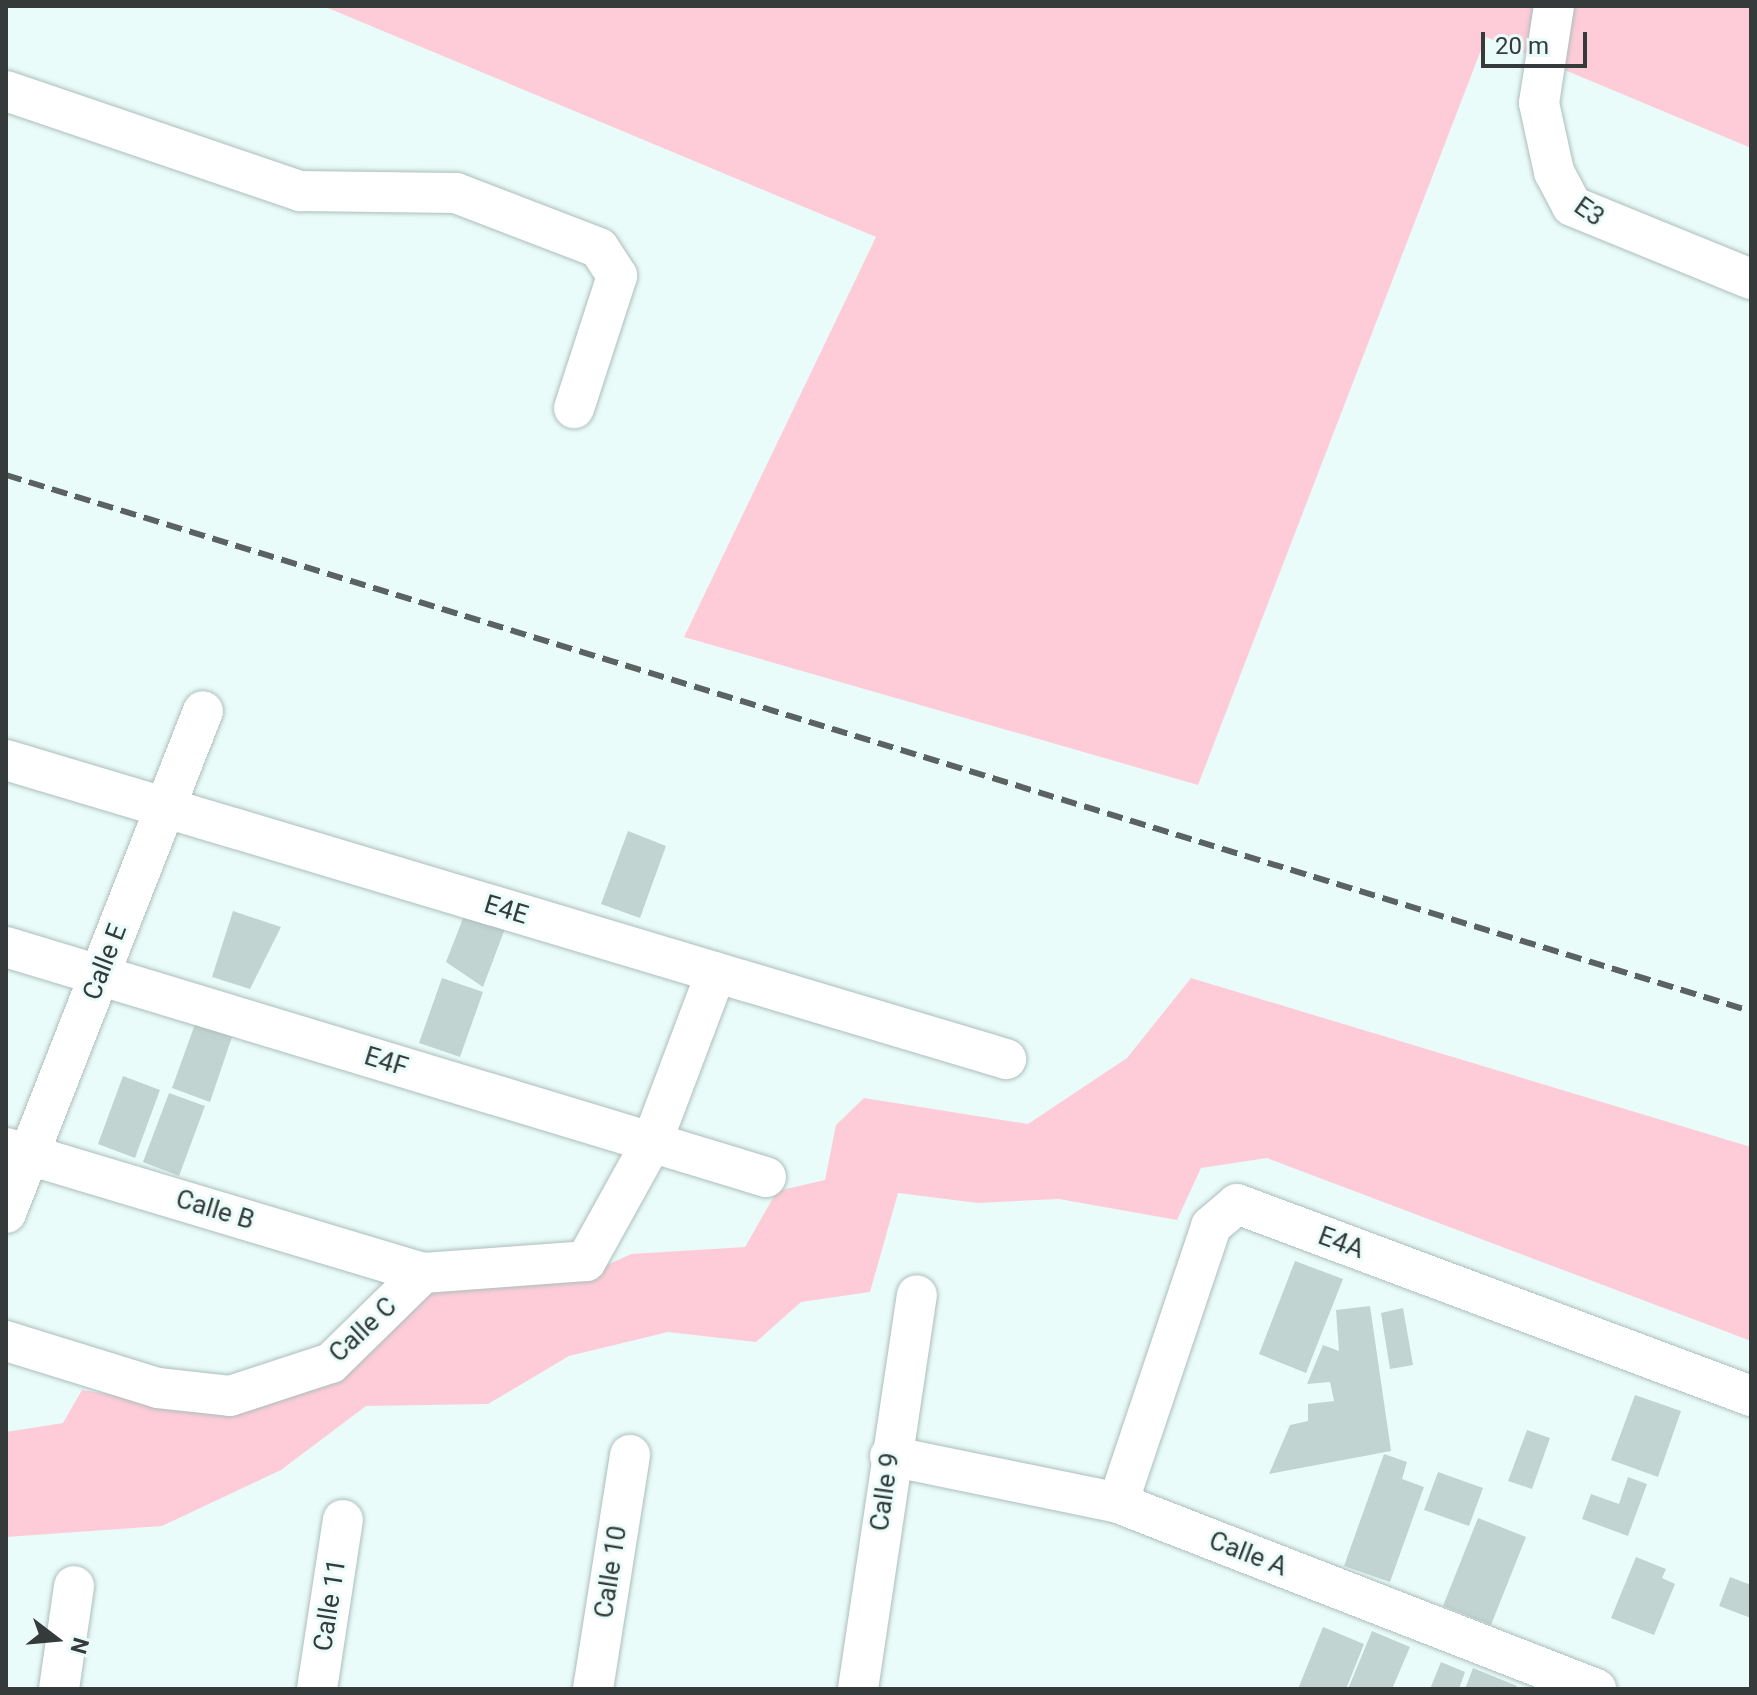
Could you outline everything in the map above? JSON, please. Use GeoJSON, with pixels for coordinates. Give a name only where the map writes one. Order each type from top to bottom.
{"type":"FeatureCollection","features":[{"type":"Feature","properties":{"kind":"street","name":"E3"},"geometry":{"type":"LineString","coordinates":[[1554,6],[1539,103],[1554,172],[1572,206],[1751,279]]}},
{"type":"Feature","properties":{"kind":"street"},"geometry":{"type":"LineString","coordinates":[[6,91],[300,191],[456,193],[599,248],[617,276],[574,408]]}},
{"type":"Feature","properties":{"kind":"street","name":"Calle E"},"geometry":{"type":"LineString","coordinates":[[6,1213],[17,1151],[100,975],[203,711]]}},
{"type":"Feature","properties":{"kind":"street","name":"E4E"},"geometry":{"type":"LineString","coordinates":[[6,760],[1006,1059]]}},
{"type":"Feature","properties":{"kind":"street","name":"E4F"},"geometry":{"type":"LineString","coordinates":[[6,947],[766,1177]]}},
{"type":"Feature","properties":{"kind":"street"},"geometry":{"type":"LineString","coordinates":[[423,1273],[586,1261],[652,1142],[716,973]]}},
{"type":"Feature","properties":{"kind":"street","name":"Calle B"},"geometry":{"type":"LineString","coordinates":[[17,1151],[423,1273]]}},
{"type":"Feature","properties":{"kind":"street","name":"E4A"},"geometry":{"type":"LineString","coordinates":[[1118,1503],[1211,1226],[1237,1204],[1751,1396]]}},
{"type":"Feature","properties":{"kind":"street","name":"Calle C"},"geometry":{"type":"LineString","coordinates":[[6,1341],[158,1388],[230,1396],[331,1363],[423,1273]]}},
{"type":"Feature","properties":{"kind":"street","name":"Calle 9"},"geometry":{"type":"LineString","coordinates":[[858,1689],[890,1456],[917,1295]]}},
{"type":"Feature","properties":{"kind":"street","name":"Calle 10"},"geometry":{"type":"LineString","coordinates":[[593,1689],[630,1455]]}},
{"type":"Feature","properties":{"kind":"street","name":"Calle A"},"geometry":{"type":"LineString","coordinates":[[890,1456],[1118,1503],[1596,1689]]}},
{"type":"Feature","properties":{"kind":"street","name":"Calle 11"},"geometry":{"type":"LineString","coordinates":[[317,1689],[343,1520]]}},
{"type":"Feature","properties":{"kind":"street"},"geometry":{"type":"LineString","coordinates":[[59,1689],[74,1586]]}},
{"type":"Feature","properties":{"kind":"shaded area"},"geometry":{"type":"Polygon","coordinates":[[[323,6],[1751,6],[1751,148],[1486,37],[1198,785],[684,637],[876,237],[323,6]]]}},
{"type":"Feature","properties":{"kind":"shaded area"},"geometry":{"type":"Polygon","coordinates":[[[1191,978],[1751,1147],[1751,1341],[1267,1158],[1201,1168],[1177,1220],[1059,1199],[978,1203],[898,1193],[870,1292],[801,1302],[756,1342],[668,1332],[569,1356],[488,1404],[366,1406],[281,1470],[162,1526],[6,1537],[6,1432],[63,1423],[82,1390],[232,1413],[336,1377],[439,1286],[572,1281],[631,1254],[745,1247],[777,1191],[825,1180],[836,1125],[864,1098],[1028,1124],[1127,1058],[1191,978]]]}},
{"type":"Feature","properties":{"kind":"building"},"geometry":{"type":"Polygon","coordinates":[[[628,831],[666,846],[640,918],[601,904],[628,831]]]}},
{"type":"Feature","properties":{"kind":"building"},"geometry":{"type":"Polygon","coordinates":[[[469,903],[509,918],[483,987],[446,962],[469,903]]]}},
{"type":"Feature","properties":{"kind":"building"},"geometry":{"type":"Polygon","coordinates":[[[233,911],[281,927],[250,989],[212,977],[233,911]]]}},
{"type":"Feature","properties":{"kind":"building"},"geometry":{"type":"Polygon","coordinates":[[[442,978],[483,992],[460,1057],[419,1043],[442,978]]]}},
{"type":"Feature","properties":{"kind":"building"},"geometry":{"type":"Polygon","coordinates":[[[195,1024],[232,1037],[210,1102],[172,1088],[195,1024]]]}},
{"type":"Feature","properties":{"kind":"building"},"geometry":{"type":"Polygon","coordinates":[[[123,1076],[160,1090],[135,1158],[98,1144],[123,1076]]]}},
{"type":"Feature","properties":{"kind":"building"},"geometry":{"type":"Polygon","coordinates":[[[169,1093],[205,1106],[179,1176],[143,1162],[169,1093]]]}},
{"type":"Feature","properties":{"kind":"building"},"geometry":{"type":"Polygon","coordinates":[[[1295,1261],[1343,1279],[1306,1373],[1259,1354],[1295,1261]]]}},
{"type":"Feature","properties":{"kind":"building"},"geometry":{"type":"Polygon","coordinates":[[[1370,1306],[1391,1451],[1269,1474],[1290,1425],[1308,1421],[1308,1404],[1334,1401],[1330,1382],[1307,1384],[1323,1345],[1339,1351],[1336,1310],[1370,1306]]]}},
{"type":"Feature","properties":{"kind":"building"},"geometry":{"type":"Polygon","coordinates":[[[1403,1308],[1413,1365],[1390,1369],[1381,1313],[1403,1308]]]}},
{"type":"Feature","properties":{"kind":"building"},"geometry":{"type":"Polygon","coordinates":[[[1635,1395],[1681,1411],[1658,1477],[1611,1460],[1635,1395]]]}},
{"type":"Feature","properties":{"kind":"building"},"geometry":{"type":"Polygon","coordinates":[[[1527,1430],[1550,1438],[1532,1489],[1508,1481],[1527,1430]]]}},
{"type":"Feature","properties":{"kind":"building"},"geometry":{"type":"Polygon","coordinates":[[[1384,1454],[1407,1462],[1402,1479],[1424,1487],[1390,1582],[1344,1566],[1384,1454]]]}},
{"type":"Feature","properties":{"kind":"building"},"geometry":{"type":"Polygon","coordinates":[[[1438,1472],[1483,1488],[1469,1526],[1424,1510],[1438,1472]]]}},
{"type":"Feature","properties":{"kind":"building"},"geometry":{"type":"Polygon","coordinates":[[[1628,1477],[1647,1484],[1628,1536],[1582,1519],[1591,1494],[1619,1504],[1628,1477]]]}},
{"type":"Feature","properties":{"kind":"building"},"geometry":{"type":"Polygon","coordinates":[[[1478,1518],[1526,1537],[1491,1625],[1443,1606],[1478,1518]]]}},
{"type":"Feature","properties":{"kind":"building"},"geometry":{"type":"Polygon","coordinates":[[[1636,1557],[1666,1569],[1662,1578],[1675,1584],[1654,1635],[1611,1618],[1636,1557]]]}},
{"type":"Feature","properties":{"kind":"building"},"geometry":{"type":"Polygon","coordinates":[[[1730,1577],[1751,1585],[1751,1618],[1719,1606],[1730,1577]]]}},
{"type":"Feature","properties":{"kind":"building"},"geometry":{"type":"Polygon","coordinates":[[[1323,1627],[1364,1644],[1346,1689],[1298,1689],[1323,1627]]]}},
{"type":"Feature","properties":{"kind":"building"},"geometry":{"type":"Polygon","coordinates":[[[1372,1631],[1410,1647],[1392,1689],[1348,1689],[1372,1631]]]}},
{"type":"Feature","properties":{"kind":"building"},"geometry":{"type":"Polygon","coordinates":[[[1441,1662],[1465,1672],[1459,1689],[1430,1689],[1441,1662]]]}},
{"type":"Feature","properties":{"kind":"building"},"geometry":{"type":"Polygon","coordinates":[[[1473,1668],[1517,1686],[1516,1689],[1465,1689],[1473,1668]]]}},
{"type":"Feature","properties":{"kind":"railway"},"geometry":{"type":"LineString","coordinates":[[6,475],[1751,1011]]}}]}
